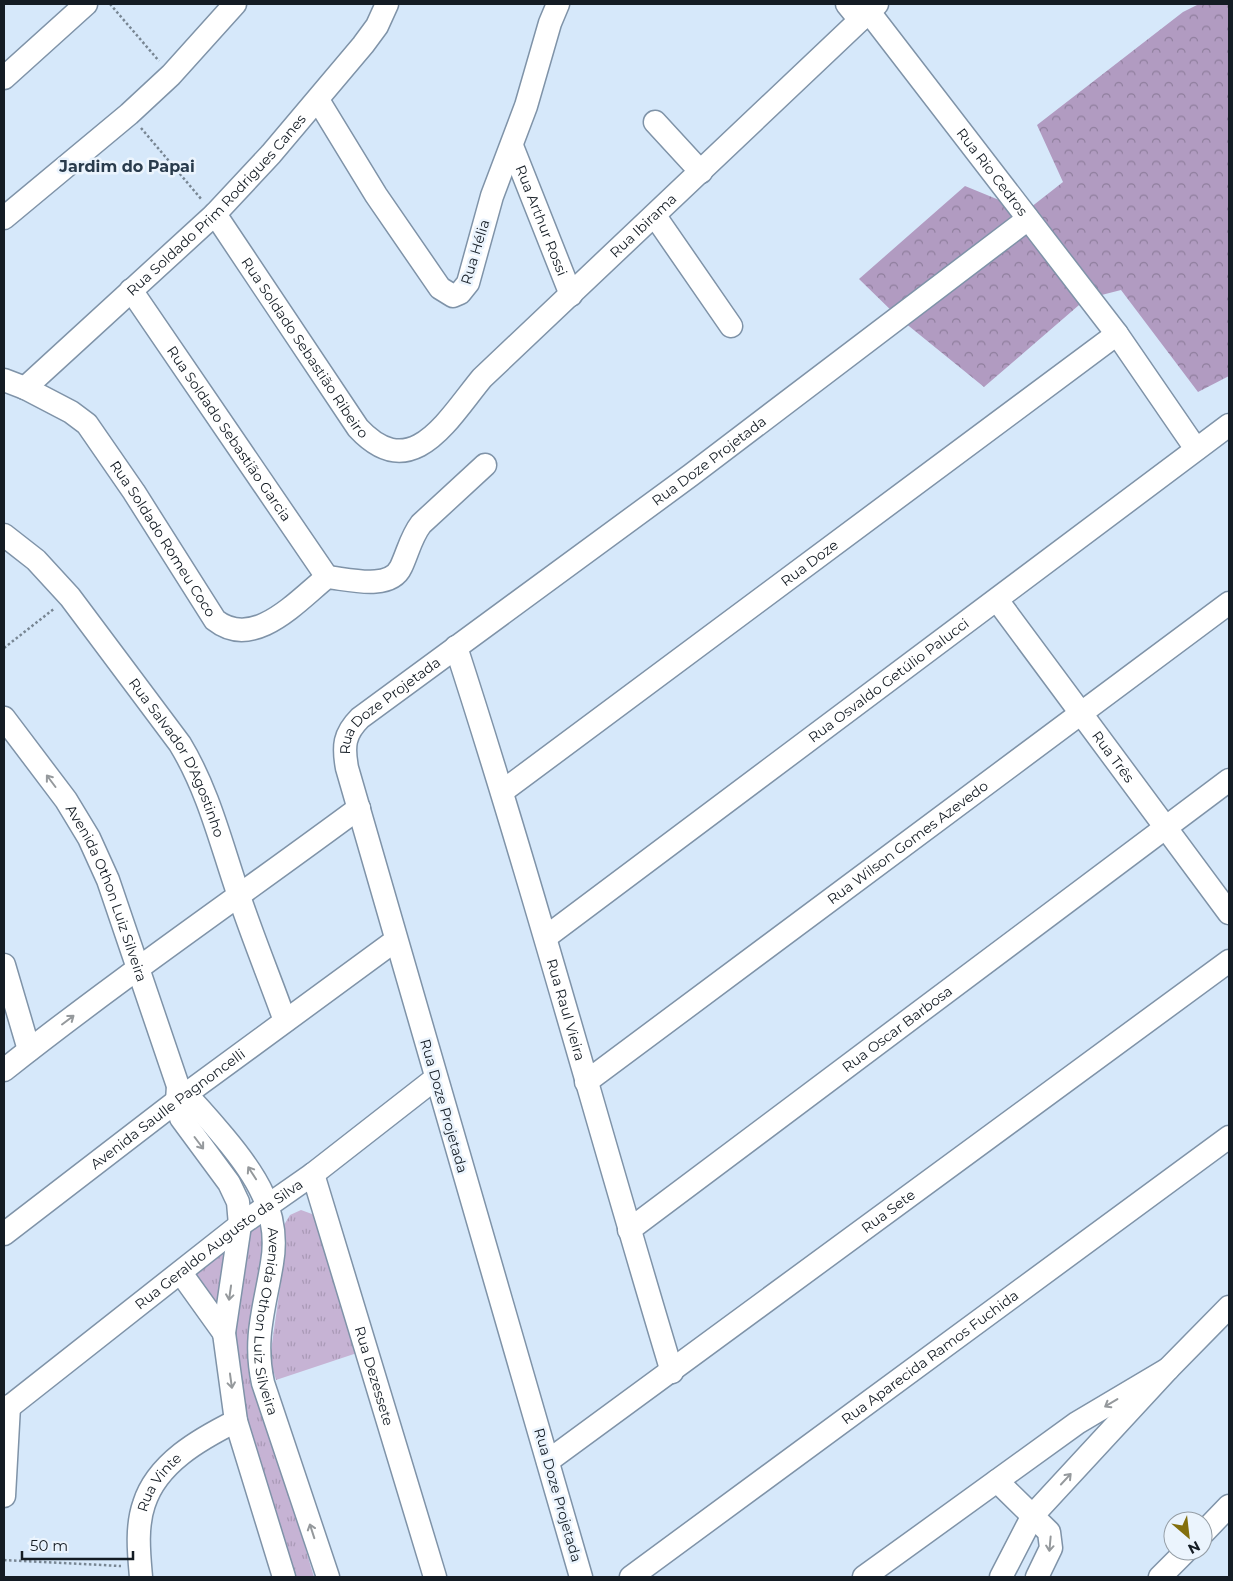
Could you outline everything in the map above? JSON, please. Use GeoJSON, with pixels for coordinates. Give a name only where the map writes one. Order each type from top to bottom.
{"type":"FeatureCollection","features":[{"type":"Feature","properties":{"kind":"street"},"geometry":{"type":"LineString","coordinates":[[4,78],[86,4]]}},
{"type":"Feature","properties":{"kind":"street"},"geometry":{"type":"LineString","coordinates":[[4,218],[129,114],[171,75],[235,4]]}},
{"type":"Feature","properties":{"kind":"street","name":"Rua Soldado Prim Rodrigues Canes"},"geometry":{"type":"LineString","coordinates":[[25,388],[215,214],[318,100],[377,26],[387,4]]}},
{"type":"Feature","properties":{"kind":"street","name":"Rua Hélia"},"geometry":{"type":"LineString","coordinates":[[318,100],[376,196],[440,288],[453,296],[460,294],[468,283],[492,196],[512,146],[558,4]]}},
{"type":"Feature","properties":{"kind":"street","name":"Rua Ibirama"},"geometry":{"type":"LineString","coordinates":[[415,449],[429,440],[482,378],[700,172],[863,10]]}},
{"type":"Feature","properties":{"kind":"street","name":"Rua Rio Cedros"},"geometry":{"type":"LineString","coordinates":[[863,10],[1117,334],[1196,449]]}},
{"type":"Feature","properties":{"kind":"street"},"geometry":{"type":"LineString","coordinates":[[655,122],[700,172]]}},
{"type":"Feature","properties":{"kind":"street","name":"Rua Arthur Rossi"},"geometry":{"type":"LineString","coordinates":[[512,146],[571,295]]}},
{"type":"Feature","properties":{"kind":"street","name":"Rua Soldado Sebastião Ribeiro"},"geometry":{"type":"LineString","coordinates":[[215,214],[358,428],[372,443],[386,449],[400,452],[415,449]]}},
{"type":"Feature","properties":{"kind":"street"},"geometry":{"type":"LineString","coordinates":[[654,216],[731,326]]}},
{"type":"Feature","properties":{"kind":"street","name":"Rua Doze Projetada"},"geometry":{"type":"LineString","coordinates":[[581,1577],[396,940],[344,751],[345,740],[350,728],[456,647],[692,475],[1028,219]]}},
{"type":"Feature","properties":{"kind":"street","name":"Rua Soldado Sebastião Garcia"},"geometry":{"type":"LineString","coordinates":[[130,290],[327,577]]}},
{"type":"Feature","properties":{"kind":"street","name":"Rua Doze"},"geometry":{"type":"LineString","coordinates":[[503,792],[1117,334]]}},
{"type":"Feature","properties":{"kind":"street","name":"Rua Soldado Romeu Coco"},"geometry":{"type":"LineString","coordinates":[[4,380],[25,388],[71,412],[92,431],[215,620],[226,628],[252,630],[269,623],[327,577]]}},
{"type":"Feature","properties":{"kind":"street","name":"Rua Osvaldo Getúlio Palucci"},"geometry":{"type":"LineString","coordinates":[[546,937],[1229,425]]}},
{"type":"Feature","properties":{"kind":"street"},"geometry":{"type":"LineString","coordinates":[[327,577],[377,581],[386,580],[396,575],[414,534],[421,524],[484,465]]}},
{"type":"Feature","properties":{"kind":"street","name":"Rua Salvador D'Agostinho"},"geometry":{"type":"LineString","coordinates":[[4,535],[36,560],[70,597],[180,744],[194,768],[205,792],[239,897],[285,1021]]}},
{"type":"Feature","properties":{"kind":"street","name":"Rua Três"},"geometry":{"type":"LineString","coordinates":[[997,600],[1229,914]]}},
{"type":"Feature","properties":{"kind":"street","name":"Rua Wilson Gomes Azevedo"},"geometry":{"type":"LineString","coordinates":[[586,1082],[1229,604]]}},
{"type":"Feature","properties":{"kind":"street","name":"Rua Raul Vieira"},"geometry":{"type":"LineString","coordinates":[[456,647],[503,792],[629,1230],[672,1372]]}},
{"type":"Feature","properties":{"kind":"street","name":"Avenida Othon Luiz Silveira"},"geometry":{"type":"LineString","coordinates":[[4,718],[66,800],[89,838],[108,880],[180,1094],[181,1118],[229,1182],[238,1202],[240,1225],[224,1333],[236,1421],[284,1577]]}},
{"type":"Feature","properties":{"kind":"street","name":"Rua Oscar Barbosa"},"geometry":{"type":"LineString","coordinates":[[629,1230],[1229,780]]}},
{"type":"Feature","properties":{"kind":"street"},"geometry":{"type":"LineString","coordinates":[[4,1070],[137,967],[239,897],[359,808]]}},
{"type":"Feature","properties":{"kind":"street","name":"Avenida Saulle Pagnoncelli"},"geometry":{"type":"LineString","coordinates":[[4,1234],[180,1094],[285,1021],[396,940]]}},
{"type":"Feature","properties":{"kind":"street","name":"Rua Sete"},"geometry":{"type":"LineString","coordinates":[[548,1461],[672,1372],[1229,961]]}},
{"type":"Feature","properties":{"kind":"street"},"geometry":{"type":"LineString","coordinates":[[4,965],[29,1050]]}},
{"type":"Feature","properties":{"kind":"street","name":"Rua Geraldo Augusto da Silva"},"geometry":{"type":"LineString","coordinates":[[6,1409],[240,1225],[313,1174],[436,1078]]}},
{"type":"Feature","properties":{"kind":"street","name":"Avenida Othon Luiz Silveira"},"geometry":{"type":"LineString","coordinates":[[180,1094],[245,1162],[261,1186],[269,1205],[274,1230],[273,1261],[259,1333],[258,1360],[328,1577]]}},
{"type":"Feature","properties":{"kind":"street","name":"Rua Aparecida Ramos Fuchida"},"geometry":{"type":"LineString","coordinates":[[631,1577],[1229,1137]]}},
{"type":"Feature","properties":{"kind":"street","name":"Rua Dezessete"},"geometry":{"type":"LineString","coordinates":[[313,1174],[435,1577]]}},
{"type":"Feature","properties":{"kind":"street"},"geometry":{"type":"LineString","coordinates":[[181,1273],[224,1333]]}},
{"type":"Feature","properties":{"kind":"street"},"geometry":{"type":"LineString","coordinates":[[1001,1577],[1033,1515],[1168,1369],[1229,1307]]}},
{"type":"Feature","properties":{"kind":"street"},"geometry":{"type":"LineString","coordinates":[[864,1577],[1077,1423],[1168,1369]]}},
{"type":"Feature","properties":{"kind":"street"},"geometry":{"type":"LineString","coordinates":[[4,1496],[6,1409]]}},
{"type":"Feature","properties":{"kind":"street","name":"Rua Vinte"},"geometry":{"type":"LineString","coordinates":[[140,1572],[139,1531],[144,1504],[156,1482],[174,1460],[209,1434],[236,1421]]}},
{"type":"Feature","properties":{"kind":"street"},"geometry":{"type":"LineString","coordinates":[[997,1481],[1049,1532],[1052,1540],[1051,1548],[1037,1577]]}},
{"type":"Feature","properties":{"kind":"street"},"geometry":{"type":"LineString","coordinates":[[1213,1523],[1229,1506]]}},
{"type":"Feature","properties":{"kind":"street"},"geometry":{"type":"LineString","coordinates":[[1160,1577],[1176,1561]]}},
{"type":"Feature","properties":{"kind":"path"},"geometry":{"type":"LineString","coordinates":[[110,4],[171,75]]}},
{"type":"Feature","properties":{"kind":"path"},"geometry":{"type":"LineString","coordinates":[[129,114],[215,214]]}},
{"type":"Feature","properties":{"kind":"path"},"geometry":{"type":"LineString","coordinates":[[4,648],[70,597]]}},
{"type":"Feature","properties":{"kind":"path"},"geometry":{"type":"LineString","coordinates":[[4,1560],[140,1572]]}},
{"type":"Feature","properties":{"kind":"green space"},"geometry":{"type":"Polygon","coordinates":[[[1199,4],[1229,4],[1229,376],[1198,392],[1121,290],[1086,299],[984,387],[899,318],[859,279],[965,186],[1026,211],[1063,182],[1037,125],[1183,12],[1199,4]]]}},
{"type":"Feature","properties":{"kind":"green space"},"geometry":{"type":"Polygon","coordinates":[[[301,1210],[312,1214],[316,1218],[357,1353],[276,1380],[270,1358],[285,1252],[284,1225],[290,1215],[301,1210]]]}},
{"type":"Feature","properties":{"kind":"green space"},"geometry":{"type":"Polygon","coordinates":[[[263,1224],[265,1414],[314,1577],[291,1577],[244,1420],[231,1333],[250,1225],[263,1224]]]}},
{"type":"Feature","properties":{"kind":"green space"},"geometry":{"type":"Polygon","coordinates":[[[220,1252],[226,1255],[221,1308],[193,1276],[220,1252]]]}},
{"type":"Feature","properties":{"kind":"district","name":"Jardim do Papai"},"geometry":{"type":"Point","coordinates":[127,166]}}]}
